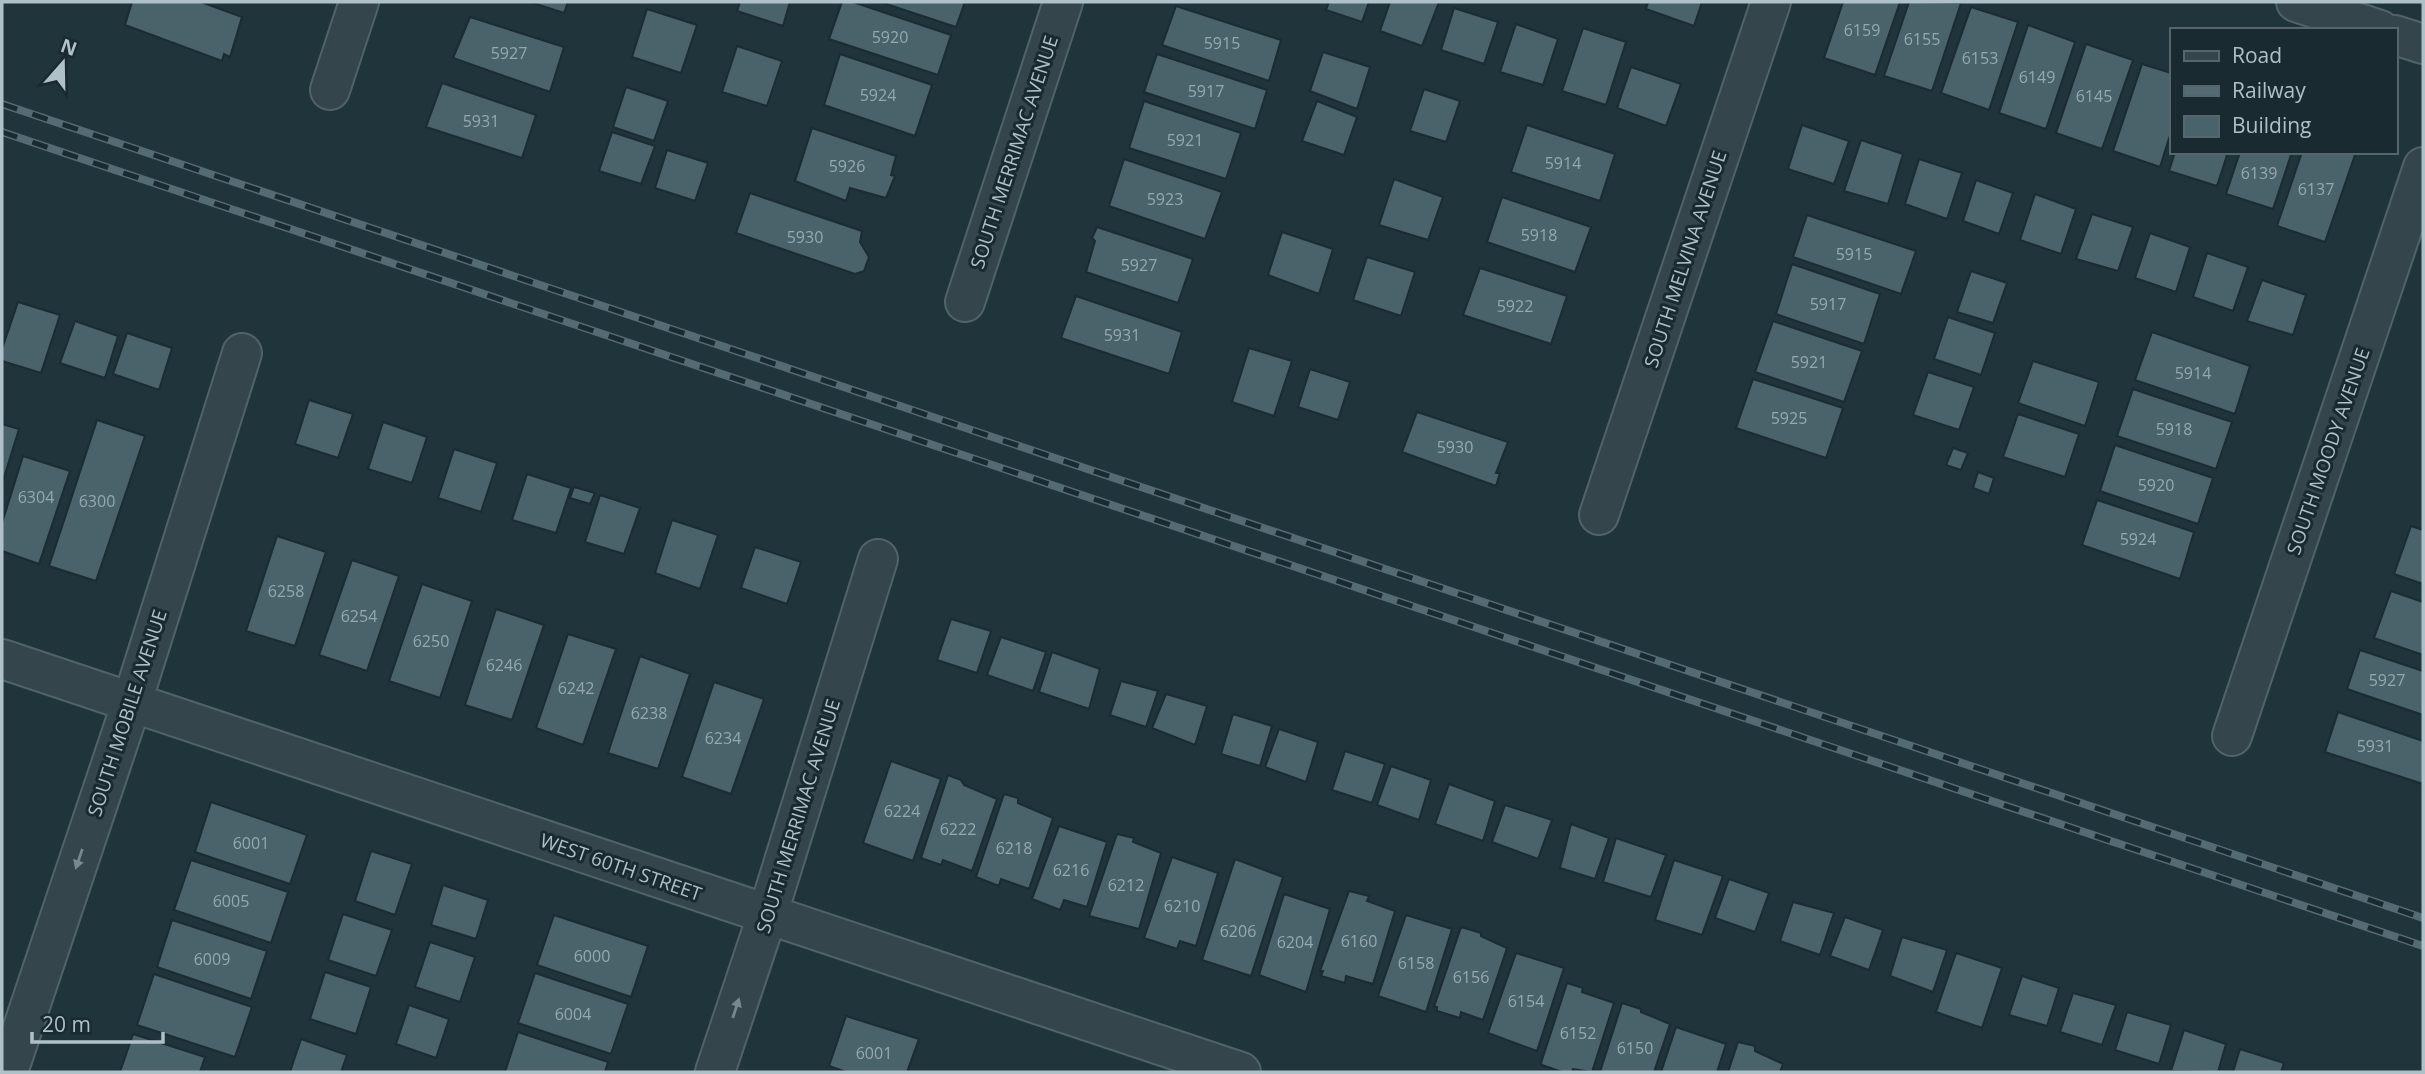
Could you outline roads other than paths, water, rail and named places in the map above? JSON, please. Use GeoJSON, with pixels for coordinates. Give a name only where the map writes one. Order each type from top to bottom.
{"type":"FeatureCollection","features":[{"type":"Feature","properties":{"kind":"street"},"geometry":{"type":"LineString","coordinates":[[330,90],[359,2]]}},
{"type":"Feature","properties":{"kind":"street","name":"SOUTH MERRIMAC AVENUE"},"geometry":{"type":"LineString","coordinates":[[965,303],[1063,2]]}},
{"type":"Feature","properties":{"kind":"street","name":"SOUTH MELVINA AVENUE"},"geometry":{"type":"LineString","coordinates":[[1599,515],[1770,2]]}},
{"type":"Feature","properties":{"kind":"street"},"geometry":{"type":"LineString","coordinates":[[2296,2],[2374,28]]}},
{"type":"Feature","properties":{"kind":"street"},"geometry":{"type":"LineString","coordinates":[[2397,36],[2423,44]]}},
{"type":"Feature","properties":{"kind":"street","name":"SOUTH MOODY AVENUE"},"geometry":{"type":"LineString","coordinates":[[2232,736],[2423,167]]}},
{"type":"Feature","properties":{"kind":"street","name":"SOUTH MOBILE AVENUE"},"geometry":{"type":"LineString","coordinates":[[8,1072],[132,702],[242,353]]}},
{"type":"Feature","properties":{"kind":"street","name":"SOUTH MERRIMAC AVENUE"},"geometry":{"type":"LineString","coordinates":[[715,1072],[767,916],[878,559]]}},
{"type":"Feature","properties":{"kind":"street","name":"WEST 60TH STREET"},"geometry":{"type":"LineString","coordinates":[[2,659],[1241,1072]]}},
{"type":"Feature","properties":{"kind":"railway"},"geometry":{"type":"LineString","coordinates":[[2,104],[2423,918]]}},
{"type":"Feature","properties":{"kind":"railway"},"geometry":{"type":"LineString","coordinates":[[2,132],[2423,946]]}}]}
